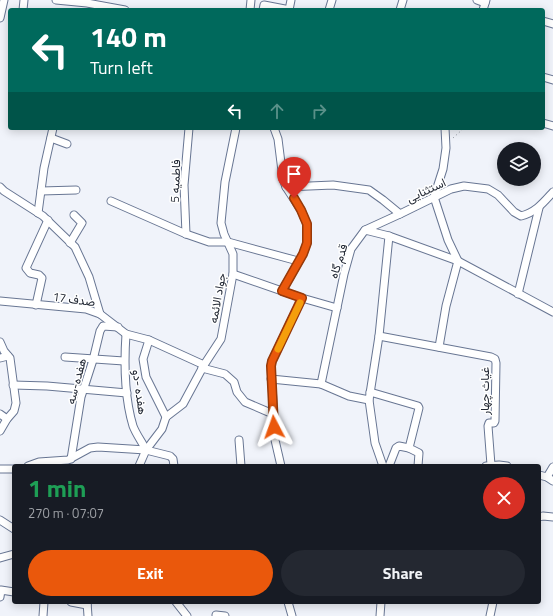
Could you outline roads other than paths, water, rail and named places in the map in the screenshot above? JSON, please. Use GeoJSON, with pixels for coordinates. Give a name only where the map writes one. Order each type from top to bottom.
{"type":"FeatureCollection","features":[{"type":"Feature","properties":{"kind":"street"},"geometry":{"type":"LineString","coordinates":[[0,18],[4,0]]}},
{"type":"Feature","properties":{"kind":"street"},"geometry":{"type":"LineString","coordinates":[[56,0],[109,8]]}},
{"type":"Feature","properties":{"kind":"street"},"geometry":{"type":"LineString","coordinates":[[477,0],[485,6]]}},
{"type":"Feature","properties":{"kind":"street"},"geometry":{"type":"LineString","coordinates":[[263,8],[264,5],[279,8]]}},
{"type":"Feature","properties":{"kind":"street"},"geometry":{"type":"LineString","coordinates":[[38,213],[44,168],[53,130]]}},
{"type":"Feature","properties":{"kind":"street","name":"فاطمیه 5"},"geometry":{"type":"LineString","coordinates":[[186,234],[184,184],[190,130]]}},
{"type":"Feature","properties":{"kind":"street","name":"جواد الائمه"},"geometry":{"type":"LineString","coordinates":[[166,416],[184,404],[203,366],[221,339],[233,274],[233,254],[221,223],[225,182],[236,130]]}},
{"type":"Feature","properties":{"kind":"street"},"geometry":{"type":"LineString","coordinates":[[275,130],[278,139],[283,179],[286,187],[301,210],[307,224],[307,243],[303,254],[282,291]]}},
{"type":"Feature","properties":{"kind":"street"},"geometry":{"type":"LineString","coordinates":[[379,336],[439,347],[446,306],[458,261],[448,240],[434,197],[443,169],[446,143],[445,130]]}},
{"type":"Feature","properties":{"kind":"street"},"geometry":{"type":"LineString","coordinates":[[51,138],[68,144]]}},
{"type":"Feature","properties":{"kind":"street"},"geometry":{"type":"LineString","coordinates":[[286,187],[333,185],[369,190],[400,214]]}},
{"type":"Feature","properties":{"kind":"street","name":"استثنایی"},"geometry":{"type":"LineString","coordinates":[[365,230],[451,189],[464,186],[488,189],[498,195],[514,212],[521,216],[529,214],[539,208],[553,192]]}},
{"type":"Feature","properties":{"kind":"street"},"geometry":{"type":"LineString","coordinates":[[41,191],[76,190]]}},
{"type":"Feature","properties":{"kind":"street"},"geometry":{"type":"LineString","coordinates":[[1,192],[48,220],[75,247],[89,276],[100,314]]}},
{"type":"Feature","properties":{"kind":"street"},"geometry":{"type":"LineString","coordinates":[[111,201],[186,234],[209,242],[228,242],[298,261]]}},
{"type":"Feature","properties":{"kind":"street"},"geometry":{"type":"LineString","coordinates":[[518,294],[539,208]]}},
{"type":"Feature","properties":{"kind":"street"},"geometry":{"type":"LineString","coordinates":[[70,243],[82,223],[74,215]]}},
{"type":"Feature","properties":{"kind":"street"},"geometry":{"type":"LineString","coordinates":[[36,304],[42,278],[39,275],[30,273],[26,268],[48,220]]}},
{"type":"Feature","properties":{"kind":"street"},"geometry":{"type":"LineString","coordinates":[[365,230],[389,236],[458,261],[553,312]]}},
{"type":"Feature","properties":{"kind":"street","name":"قدم گاه"},"geometry":{"type":"LineString","coordinates":[[322,384],[344,274],[351,249],[365,230]]}},
{"type":"Feature","properties":{"kind":"street"},"geometry":{"type":"LineString","coordinates":[[382,464],[376,443],[369,396],[379,336],[389,236]]}},
{"type":"Feature","properties":{"kind":"street"},"geometry":{"type":"LineString","coordinates":[[233,274],[302,298],[337,308]]}},
{"type":"Feature","properties":{"kind":"street"},"geometry":{"type":"LineString","coordinates":[[281,464],[275,440],[271,366],[302,298]]}},
{"type":"Feature","properties":{"kind":"street","name":"صدف 17"},"geometry":{"type":"LineString","coordinates":[[0,301],[86,309],[100,314],[126,334],[149,340],[203,366],[225,374],[234,382],[237,392],[245,402],[273,414]]}},
{"type":"Feature","properties":{"kind":"street","name":"هفده-سه"},"geometry":{"type":"LineString","coordinates":[[71,459],[81,397],[93,360],[101,328],[103,326],[118,327]]}},
{"type":"Feature","properties":{"kind":"street","name":"هفده -دو"},"geometry":{"type":"LineString","coordinates":[[126,334],[124,361],[127,392],[134,426],[146,450]]}},
{"type":"Feature","properties":{"kind":"street"},"geometry":{"type":"LineString","coordinates":[[140,464],[146,450],[162,429],[166,416],[146,377],[143,359],[149,340]]}},
{"type":"Feature","properties":{"kind":"street"},"geometry":{"type":"LineString","coordinates":[[0,342],[4,351],[10,358],[16,407],[0,431]]}},
{"type":"Feature","properties":{"kind":"street","name":"غیاث چهار"},"geometry":{"type":"LineString","coordinates":[[439,347],[495,359],[495,421],[494,423],[490,423],[488,426],[488,464]]}},
{"type":"Feature","properties":{"kind":"street"},"geometry":{"type":"LineString","coordinates":[[0,358],[8,356]]}},
{"type":"Feature","properties":{"kind":"street"},"geometry":{"type":"LineString","coordinates":[[65,357],[124,361]]}},
{"type":"Feature","properties":{"kind":"street"},"geometry":{"type":"LineString","coordinates":[[271,379],[322,384],[349,396],[369,396],[418,406],[419,408],[409,448]]}},
{"type":"Feature","properties":{"kind":"street"},"geometry":{"type":"LineString","coordinates":[[14,385],[127,392]]}},
{"type":"Feature","properties":{"kind":"street"},"geometry":{"type":"LineString","coordinates":[[0,414],[7,419]]}},
{"type":"Feature","properties":{"kind":"street"},"geometry":{"type":"LineString","coordinates":[[239,440],[241,464]]}},
{"type":"Feature","properties":{"kind":"street"},"geometry":{"type":"LineString","coordinates":[[391,464],[396,448],[399,446],[409,448],[419,453],[418,464]]}},
{"type":"Feature","properties":{"kind":"street"},"geometry":{"type":"LineString","coordinates":[[34,464],[39,462],[71,459],[90,448],[98,447],[122,450],[146,450],[170,456],[173,464]]}},
{"type":"Feature","properties":{"kind":"street"},"geometry":{"type":"LineString","coordinates":[[546,478],[553,467]]}},
{"type":"Feature","properties":{"kind":"street"},"geometry":{"type":"LineString","coordinates":[[0,469],[12,469]]}},
{"type":"Feature","properties":{"kind":"street"},"geometry":{"type":"LineString","coordinates":[[541,516],[553,517]]}},
{"type":"Feature","properties":{"kind":"street"},"geometry":{"type":"LineString","coordinates":[[0,520],[12,528]]}},
{"type":"Feature","properties":{"kind":"street"},"geometry":{"type":"LineString","coordinates":[[1,558],[12,555]]}},
{"type":"Feature","properties":{"kind":"street"},"geometry":{"type":"LineString","coordinates":[[0,594],[12,592]]}},
{"type":"Feature","properties":{"kind":"street"},"geometry":{"type":"LineString","coordinates":[[43,616],[44,604]]}},
{"type":"Feature","properties":{"kind":"street"},"geometry":{"type":"LineString","coordinates":[[87,604],[88,616]]}},
{"type":"Feature","properties":{"kind":"street"},"geometry":{"type":"LineString","coordinates":[[178,604],[187,616]]}},
{"type":"Feature","properties":{"kind":"street"},"geometry":{"type":"LineString","coordinates":[[289,604],[292,616]]}},
{"type":"Feature","properties":{"kind":"street"},"geometry":{"type":"LineString","coordinates":[[380,616],[381,604]]}},
{"type":"Feature","properties":{"kind":"street"},"geometry":{"type":"LineString","coordinates":[[490,616],[491,604]]}},
{"type":"Feature","properties":{"kind":"street"},"geometry":{"type":"LineString","coordinates":[[216,615],[225,616]]}}]}
